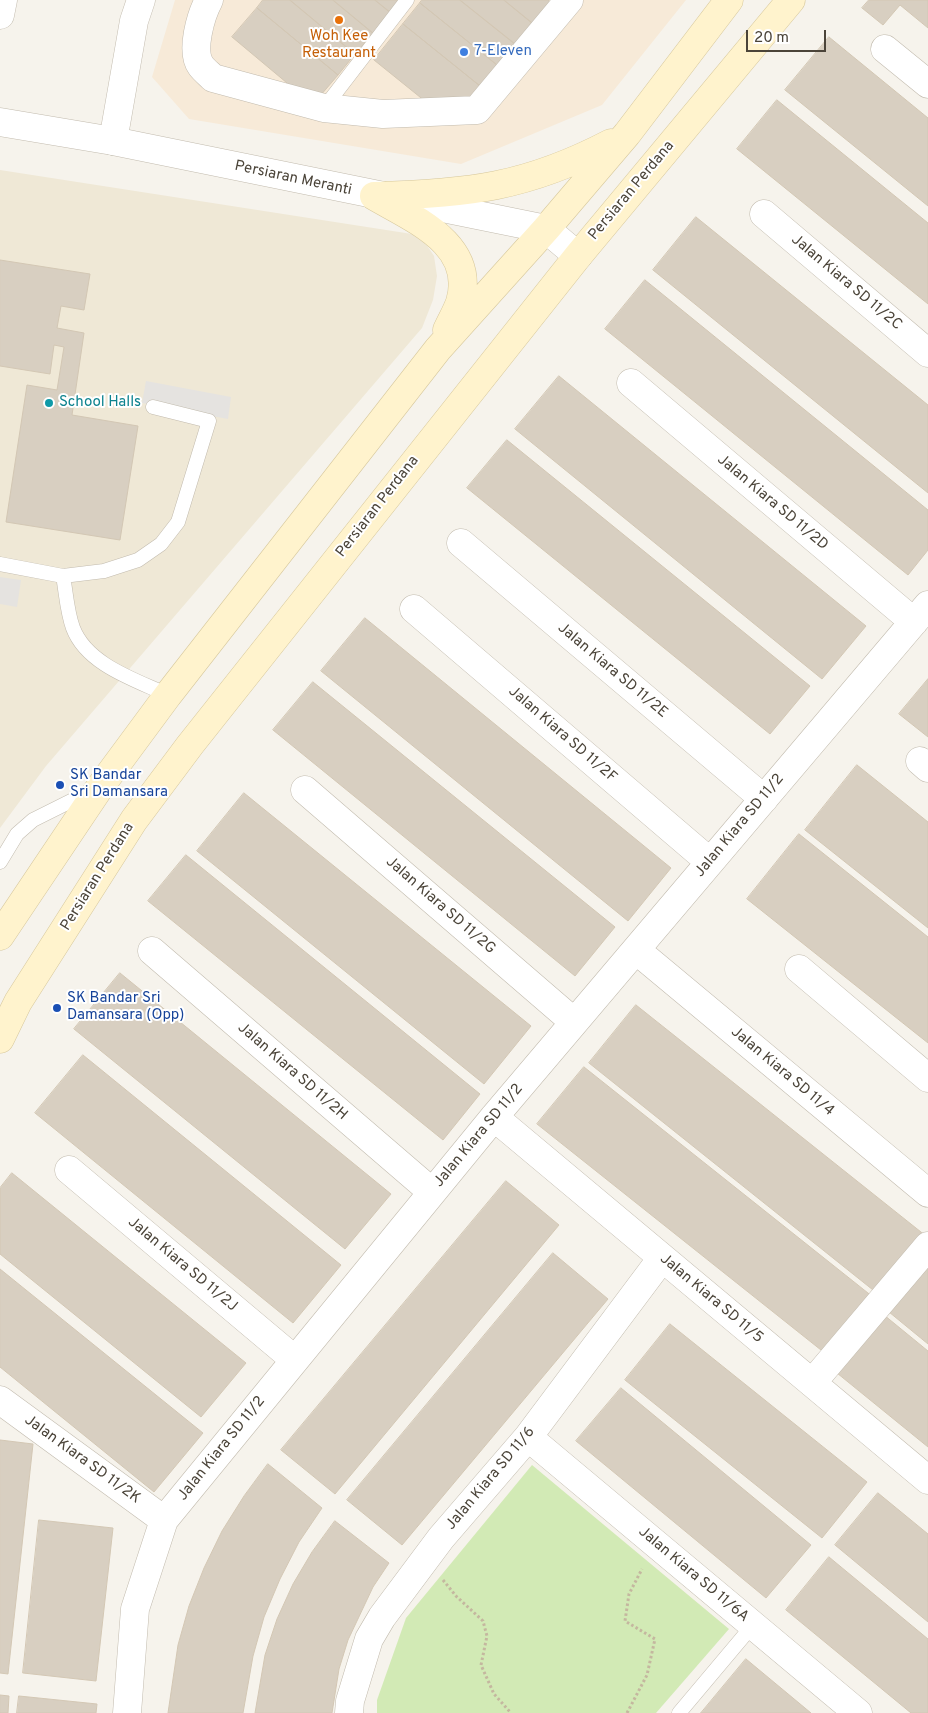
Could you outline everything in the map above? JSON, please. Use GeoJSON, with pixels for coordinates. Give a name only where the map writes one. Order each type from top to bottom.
{"type":"FeatureCollection","features":[{"type":"Feature","properties":{"kind":"main road"},"geometry":{"type":"LineString","coordinates":[[0,936],[100,787],[168,695],[438,349],[546,229],[627,134],[729,0]]}},
{"type":"Feature","properties":{"kind":"main road","name":"Persiaran Perdana"},"geometry":{"type":"LineString","coordinates":[[0,1039],[18,1002],[134,820],[190,745],[578,256],[791,0]]}},
{"type":"Feature","properties":{"kind":"main road"},"geometry":{"type":"LineString","coordinates":[[374,196],[439,194],[492,187],[536,176],[576,161],[627,134]]}},
{"type":"Feature","properties":{"kind":"main road"},"geometry":{"type":"LineString","coordinates":[[374,196],[427,227],[451,247],[457,261],[463,276],[460,301],[438,349]]}},
{"type":"Feature","properties":{"kind":"street"},"geometry":{"type":"LineString","coordinates":[[0,15],[3,0]]}},
{"type":"Feature","properties":{"kind":"street"},"geometry":{"type":"LineString","coordinates":[[113,141],[134,21],[141,0]]}},
{"type":"Feature","properties":{"kind":"street"},"geometry":{"type":"LineString","coordinates":[[209,0],[201,17],[197,43],[200,65],[213,78],[324,108],[383,114],[477,110],[569,0]]}},
{"type":"Feature","properties":{"kind":"street"},"geometry":{"type":"LineString","coordinates":[[885,49],[928,84]]}},
{"type":"Feature","properties":{"kind":"street","name":"Persiaran Meranti"},"geometry":{"type":"LineString","coordinates":[[0,122],[113,141],[374,196],[546,229],[578,256]]}},
{"type":"Feature","properties":{"kind":"street","name":"Jalan Kiara SD 11/2C"},"geometry":{"type":"LineString","coordinates":[[764,214],[928,353]]}},
{"type":"Feature","properties":{"kind":"street","name":"Jalan Kiara SD 11/2D"},"geometry":{"type":"LineString","coordinates":[[631,383],[921,614]]}},
{"type":"Feature","properties":{"kind":"street","name":"Jalan Kiara SD 11/2E"},"geometry":{"type":"LineString","coordinates":[[461,543],[764,799]]}},
{"type":"Feature","properties":{"kind":"street","name":"Jalan Kiara SD 11/2F"},"geometry":{"type":"LineString","coordinates":[[414,609],[710,862]]}},
{"type":"Feature","properties":{"kind":"street","name":"Jalan Kiara SD 11/2"},"geometry":{"type":"LineString","coordinates":[[128,1713],[135,1609],[164,1520],[432,1192],[574,1022],[921,614]]}},
{"type":"Feature","properties":{"kind":"street","name":"Jalan Kiara SD 11/2G"},"geometry":{"type":"LineString","coordinates":[[305,790],[574,1022]]}},
{"type":"Feature","properties":{"kind":"street","name":"Jalan Kiara SD 11/4"},"geometry":{"type":"LineString","coordinates":[[636,950],[928,1193]]}},
{"type":"Feature","properties":{"kind":"street","name":"Jalan Kiara SD 11/2H"},"geometry":{"type":"LineString","coordinates":[[152,951],[432,1192]]}},
{"type":"Feature","properties":{"kind":"street"},"geometry":{"type":"LineString","coordinates":[[800,969],[928,1078]]}},
{"type":"Feature","properties":{"kind":"street","name":"Jalan Kiara SD 11/5"},"geometry":{"type":"LineString","coordinates":[[494,1118],[928,1480]]}},
{"type":"Feature","properties":{"kind":"street","name":"Jalan Kiara SD 11/2J"},"geometry":{"type":"LineString","coordinates":[[69,1170],[295,1360]]}},
{"type":"Feature","properties":{"kind":"street"},"geometry":{"type":"LineString","coordinates":[[812,1383],[928,1246]]}},
{"type":"Feature","properties":{"kind":"street","name":"Jalan Kiara SD 11/6"},"geometry":{"type":"LineString","coordinates":[[349,1713],[350,1701],[369,1639],[382,1617],[426,1558],[528,1437],[662,1258]]}},
{"type":"Feature","properties":{"kind":"street","name":"Jalan Kiara SD 11/2K"},"geometry":{"type":"LineString","coordinates":[[0,1400],[164,1520]]}},
{"type":"Feature","properties":{"kind":"street","name":"Jalan Kiara SD 11/6A"},"geometry":{"type":"LineString","coordinates":[[528,1437],[858,1713]]}},
{"type":"Feature","properties":{"kind":"lane"},"geometry":{"type":"LineString","coordinates":[[324,108],[407,0]]}},
{"type":"Feature","properties":{"kind":"lane"},"geometry":{"type":"LineString","coordinates":[[0,564],[63,576],[104,571],[138,560],[161,544],[178,522],[209,421],[153,407]]}},
{"type":"Feature","properties":{"kind":"lane"},"geometry":{"type":"LineString","coordinates":[[63,576],[73,627],[80,643],[94,656],[168,695]]}},
{"type":"Feature","properties":{"kind":"lane"},"geometry":{"type":"LineString","coordinates":[[0,862],[17,834],[33,820],[100,787]]}},
{"type":"Feature","properties":{"kind":"lane"},"geometry":{"type":"LineString","coordinates":[[679,1713],[753,1625]]}},
{"type":"Feature","properties":{"kind":"path"},"geometry":{"type":"LineString","coordinates":[[627,1713],[647,1675],[655,1639],[625,1621],[629,1594],[655,1544]]}},
{"type":"Feature","properties":{"kind":"path"},"geometry":{"type":"LineString","coordinates":[[426,1558],[456,1596],[482,1621],[487,1636],[480,1665],[494,1694],[511,1713]]}},
{"type":"Feature","properties":{"kind":"shaded area"},"geometry":{"type":"Polygon","coordinates":[[[175,0],[686,0],[602,105],[461,164],[189,119],[152,77],[175,0]]]}},
{"type":"Feature","properties":{"kind":"shaded area"},"geometry":{"type":"Polygon","coordinates":[[[0,170],[412,234],[426,244],[434,256],[437,276],[433,300],[422,328],[46,766],[0,828],[0,170]]]}},
{"type":"Feature","properties":{"kind":"shaded area"},"geometry":{"type":"Polygon","coordinates":[[[146,381],[231,397],[228,419],[142,403],[146,381]]]}},
{"type":"Feature","properties":{"kind":"shaded area"},"geometry":{"type":"Polygon","coordinates":[[[0,577],[21,580],[17,607],[0,604],[0,577]]]}},
{"type":"Feature","properties":{"kind":"green space"},"geometry":{"type":"Polygon","coordinates":[[[532,1465],[729,1629],[656,1713],[377,1713],[377,1700],[406,1618],[532,1465]]]}},
{"type":"Feature","properties":{"kind":"building"},"geometry":{"type":"Polygon","coordinates":[[[263,0],[290,0],[355,54],[338,75],[257,8],[263,0]]]}},
{"type":"Feature","properties":{"kind":"building"},"geometry":{"type":"Polygon","coordinates":[[[290,0],[333,0],[373,33],[355,54],[290,0]]]}},
{"type":"Feature","properties":{"kind":"building"},"geometry":{"type":"Polygon","coordinates":[[[333,0],[375,0],[390,12],[373,33],[333,0]]]}},
{"type":"Feature","properties":{"kind":"building"},"geometry":{"type":"Polygon","coordinates":[[[375,0],[400,0],[390,12],[375,0]]]}},
{"type":"Feature","properties":{"kind":"building"},"geometry":{"type":"Polygon","coordinates":[[[422,0],[460,0],[519,47],[502,69],[420,3],[422,0]]]}},
{"type":"Feature","properties":{"kind":"building"},"geometry":{"type":"Polygon","coordinates":[[[460,0],[504,0],[536,26],[519,47],[460,0]]]}},
{"type":"Feature","properties":{"kind":"building"},"geometry":{"type":"Polygon","coordinates":[[[504,0],[548,0],[554,5],[536,26],[504,0]]]}},
{"type":"Feature","properties":{"kind":"building"},"geometry":{"type":"Polygon","coordinates":[[[869,0],[928,0],[928,28],[900,5],[883,25],[862,8],[869,0]]]}},
{"type":"Feature","properties":{"kind":"building"},"geometry":{"type":"Polygon","coordinates":[[[420,3],[502,69],[485,90],[403,24],[420,3]]]}},
{"type":"Feature","properties":{"kind":"building"},"geometry":{"type":"Polygon","coordinates":[[[257,8],[338,75],[320,96],[299,93],[232,37],[257,8]]]}},
{"type":"Feature","properties":{"kind":"building"},"geometry":{"type":"Polygon","coordinates":[[[403,24],[485,90],[441,114],[374,60],[403,24]]]}},
{"type":"Feature","properties":{"kind":"building"},"geometry":{"type":"Polygon","coordinates":[[[829,37],[928,118],[928,206],[785,90],[829,37]]]}},
{"type":"Feature","properties":{"kind":"building"},"geometry":{"type":"Polygon","coordinates":[[[777,100],[928,223],[928,304],[737,149],[777,100]]]}},
{"type":"Feature","properties":{"kind":"building"},"geometry":{"type":"Polygon","coordinates":[[[696,217],[928,405],[928,493],[653,270],[696,217]]]}},
{"type":"Feature","properties":{"kind":"building","name":"School Halls"},"geometry":{"type":"Polygon","coordinates":[[[0,260],[90,274],[84,310],[61,306],[57,328],[84,333],[72,415],[138,426],[120,540],[6,522],[27,385],[57,390],[64,347],[54,345],[50,374],[0,366],[0,260]]]}},
{"type":"Feature","properties":{"kind":"building"},"geometry":{"type":"Polygon","coordinates":[[[645,280],[928,510],[928,550],[908,575],[605,329],[645,280]]]}},
{"type":"Feature","properties":{"kind":"building"},"geometry":{"type":"Polygon","coordinates":[[[559,376],[866,626],[822,679],[515,429],[559,376]]]}},
{"type":"Feature","properties":{"kind":"building"},"geometry":{"type":"Polygon","coordinates":[[[507,440],[810,686],[770,734],[467,488],[507,440]]]}},
{"type":"Feature","properties":{"kind":"building"},"geometry":{"type":"Polygon","coordinates":[[[365,618],[671,868],[628,921],[321,671],[365,618]]]}},
{"type":"Feature","properties":{"kind":"building"},"geometry":{"type":"Polygon","coordinates":[[[928,679],[928,737],[899,714],[928,679]]]}},
{"type":"Feature","properties":{"kind":"building"},"geometry":{"type":"Polygon","coordinates":[[[313,682],[615,927],[575,976],[273,730],[313,682]]]}},
{"type":"Feature","properties":{"kind":"building"},"geometry":{"type":"Polygon","coordinates":[[[857,765],[928,822],[928,928],[805,830],[857,765]]]}},
{"type":"Feature","properties":{"kind":"building"},"geometry":{"type":"Polygon","coordinates":[[[244,793],[531,1026],[484,1084],[197,851],[244,793]]]}},
{"type":"Feature","properties":{"kind":"building"},"geometry":{"type":"Polygon","coordinates":[[[799,834],[928,937],[928,1043],[747,899],[799,834]]]}},
{"type":"Feature","properties":{"kind":"building"},"geometry":{"type":"Polygon","coordinates":[[[186,855],[480,1094],[443,1140],[148,901],[186,855]]]}},
{"type":"Feature","properties":{"kind":"building"},"geometry":{"type":"Polygon","coordinates":[[[120,973],[391,1194],[345,1249],[74,1029],[120,973]]]}},
{"type":"Feature","properties":{"kind":"building"},"geometry":{"type":"Polygon","coordinates":[[[636,1005],[926,1236],[878,1294],[589,1063],[636,1005]]]}},
{"type":"Feature","properties":{"kind":"building"},"geometry":{"type":"Polygon","coordinates":[[[83,1055],[341,1265],[293,1323],[35,1113],[83,1055]]]}},
{"type":"Feature","properties":{"kind":"building"},"geometry":{"type":"Polygon","coordinates":[[[584,1067],[873,1297],[826,1354],[537,1124],[584,1067]]]}},
{"type":"Feature","properties":{"kind":"building"},"geometry":{"type":"Polygon","coordinates":[[[12,1173],[246,1363],[201,1417],[0,1254],[0,1188],[12,1173]]]}},
{"type":"Feature","properties":{"kind":"building"},"geometry":{"type":"Polygon","coordinates":[[[506,1181],[559,1225],[335,1494],[281,1450],[506,1181]]]}},
{"type":"Feature","properties":{"kind":"building"},"geometry":{"type":"Polygon","coordinates":[[[553,1253],[608,1299],[402,1545],[347,1500],[553,1253]]]}},
{"type":"Feature","properties":{"kind":"building"},"geometry":{"type":"Polygon","coordinates":[[[928,1264],[928,1344],[889,1312],[928,1264]]]}},
{"type":"Feature","properties":{"kind":"building"},"geometry":{"type":"Polygon","coordinates":[[[0,1269],[203,1433],[154,1492],[0,1367],[0,1269]]]}},
{"type":"Feature","properties":{"kind":"building"},"geometry":{"type":"Polygon","coordinates":[[[884,1315],[928,1351],[928,1447],[837,1373],[884,1315]]]}},
{"type":"Feature","properties":{"kind":"building"},"geometry":{"type":"Polygon","coordinates":[[[670,1324],[867,1482],[822,1538],[625,1380],[670,1324]]]}},
{"type":"Feature","properties":{"kind":"building"},"geometry":{"type":"Polygon","coordinates":[[[621,1388],[811,1545],[766,1598],[576,1441],[621,1388]]]}},
{"type":"Feature","properties":{"kind":"building"},"geometry":{"type":"Polygon","coordinates":[[[0,1440],[33,1444],[8,1674],[0,1673],[0,1440]]]}},
{"type":"Feature","properties":{"kind":"building"},"geometry":{"type":"Polygon","coordinates":[[[268,1464],[322,1508],[299,1542],[280,1579],[264,1617],[253,1656],[243,1713],[168,1713],[178,1645],[189,1606],[204,1568],[222,1531],[244,1496],[268,1464]]]}},
{"type":"Feature","properties":{"kind":"building"},"geometry":{"type":"Polygon","coordinates":[[[878,1493],[928,1534],[928,1622],[835,1545],[878,1493]]]}},
{"type":"Feature","properties":{"kind":"building"},"geometry":{"type":"Polygon","coordinates":[[[39,1520],[113,1528],[96,1681],[23,1673],[39,1520]]]}},
{"type":"Feature","properties":{"kind":"building"},"geometry":{"type":"Polygon","coordinates":[[[335,1521],[389,1563],[373,1587],[348,1640],[339,1669],[332,1713],[255,1713],[265,1655],[277,1619],[293,1584],[312,1552],[335,1521]]]}},
{"type":"Feature","properties":{"kind":"building"},"geometry":{"type":"Polygon","coordinates":[[[829,1557],[928,1639],[928,1713],[911,1713],[786,1610],[829,1557]]]}},
{"type":"Feature","properties":{"kind":"building"},"geometry":{"type":"Polygon","coordinates":[[[746,1659],[811,1713],[701,1713],[746,1659]]]}},
{"type":"Feature","properties":{"kind":"building"},"geometry":{"type":"Polygon","coordinates":[[[0,1695],[9,1696],[8,1713],[0,1713],[0,1695]]]}},
{"type":"Feature","properties":{"kind":"building"},"geometry":{"type":"Polygon","coordinates":[[[19,1696],[97,1704],[96,1713],[17,1713],[19,1696]]]}},
{"type":"Feature","properties":{"kind":"place","name":"Woh Kee Restaurant"},"geometry":{"type":"Point","coordinates":[339,20]}},
{"type":"Feature","properties":{"kind":"place","name":"7-Eleven"},"geometry":{"type":"Point","coordinates":[464,52]}},
{"type":"Feature","properties":{"kind":"place","name":"School Halls"},"geometry":{"type":"Point","coordinates":[49,403]}},
{"type":"Feature","properties":{"kind":"place","name":"SK Bandar Sri Damansara"},"geometry":{"type":"Point","coordinates":[60,785]}},
{"type":"Feature","properties":{"kind":"place","name":"SK Bandar Sri Damansara (Opp)"},"geometry":{"type":"Point","coordinates":[57,1008]}}]}
